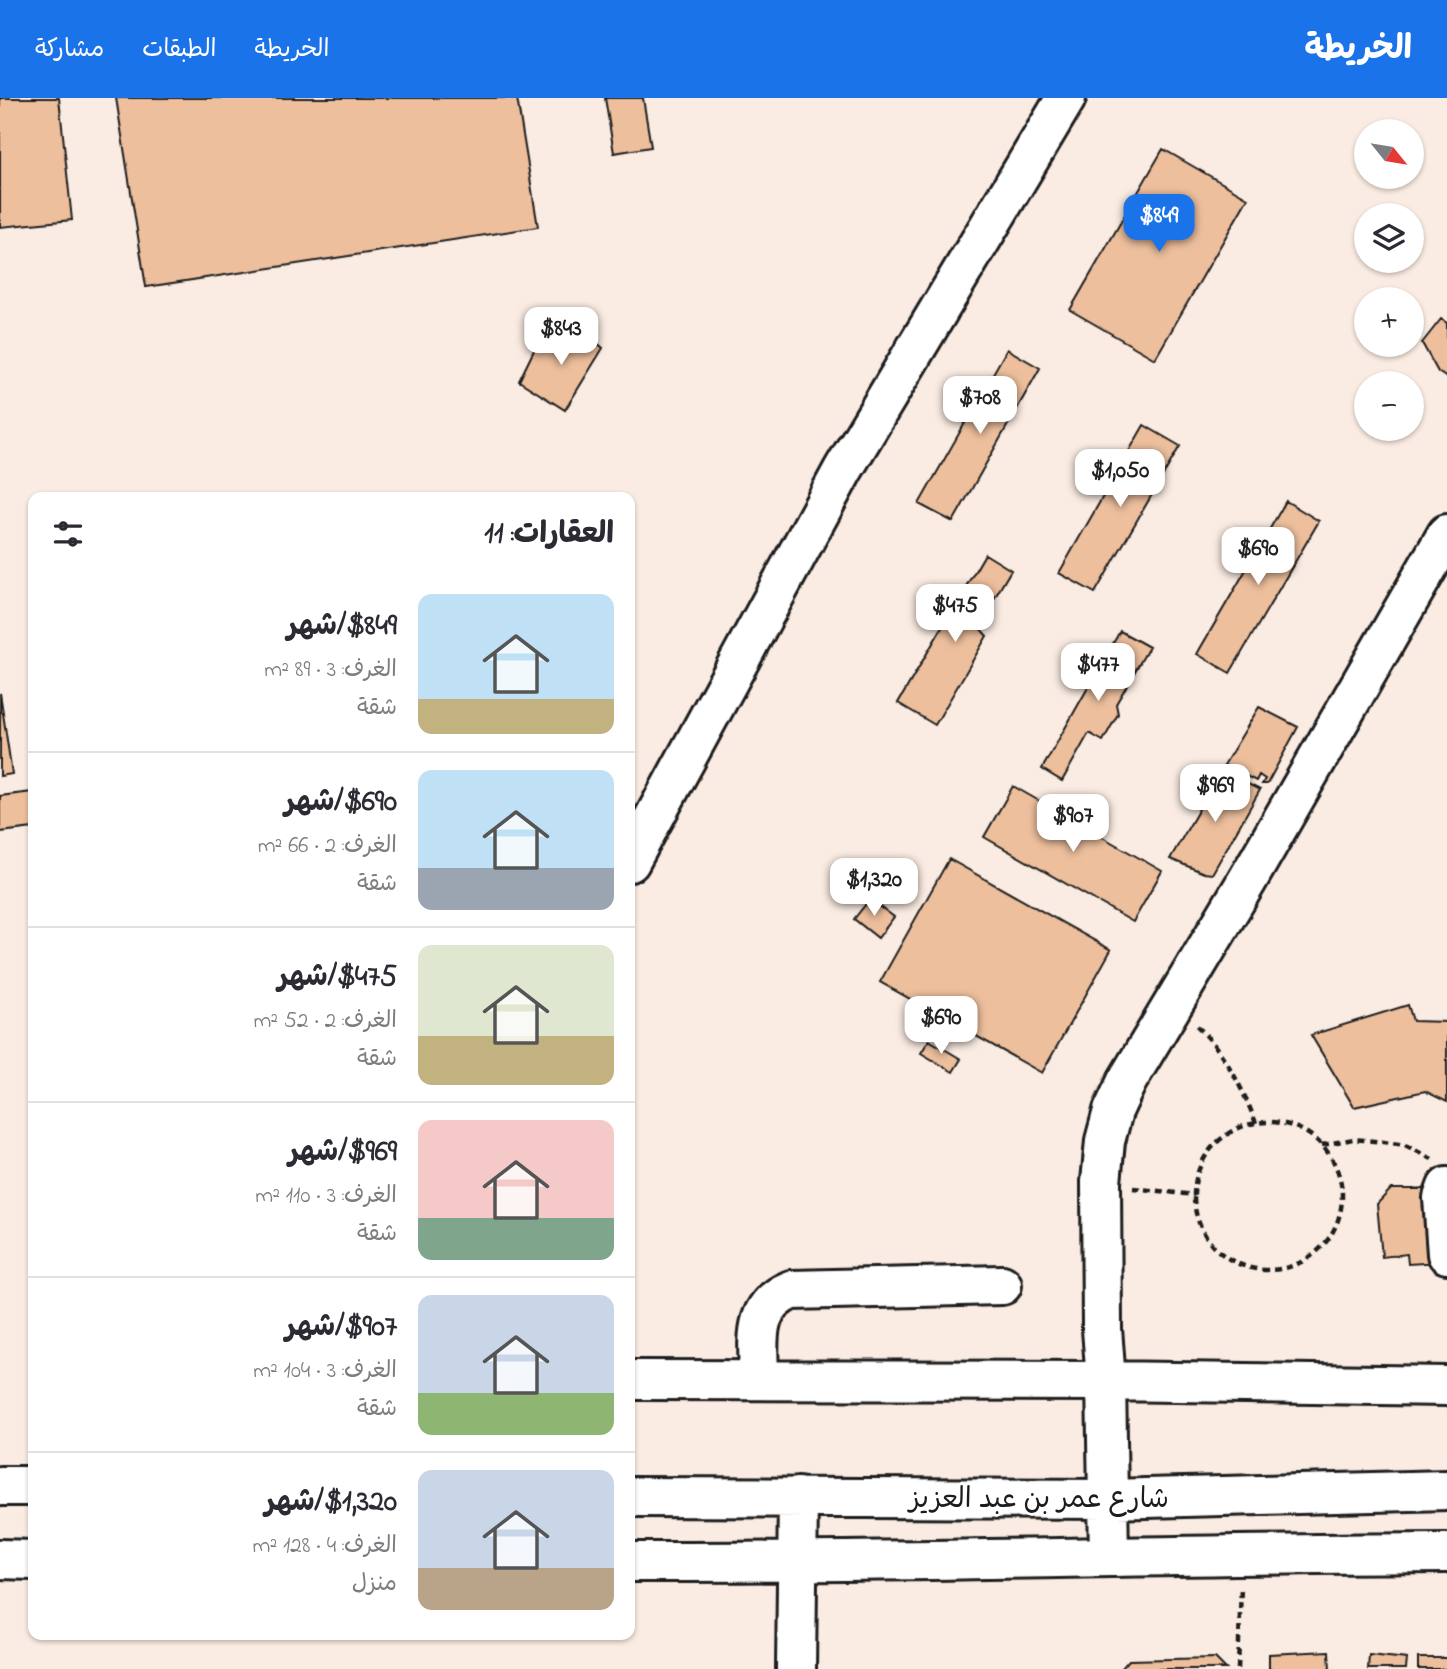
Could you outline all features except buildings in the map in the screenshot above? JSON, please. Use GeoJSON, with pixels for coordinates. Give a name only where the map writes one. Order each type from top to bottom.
{"type":"FeatureCollection","features":[{"type":"Feature","properties":{"kind":"street"},"geometry":{"type":"LineString","coordinates":[[635,853],[843,470],[1066,98]]}},
{"type":"Feature","properties":{"kind":"street"},"geometry":{"type":"LineString","coordinates":[[1109,1556],[1106,1381],[1102,1329],[1101,1182],[1105,1141],[1113,1111],[1127,1081],[1247,881],[1447,534]]}},
{"type":"Feature","properties":{"kind":"street"},"geometry":{"type":"LineString","coordinates":[[1444,1176],[1447,1254]]}},
{"type":"Feature","properties":{"kind":"street"},"geometry":{"type":"LineString","coordinates":[[759,1380],[758,1334],[762,1314],[780,1294],[791,1290],[1002,1284]]}},
{"type":"Feature","properties":{"kind":"street"},"geometry":{"type":"LineString","coordinates":[[635,1380],[1106,1381],[1447,1387]]}},
{"type":"Feature","properties":{"kind":"street"},"geometry":{"type":"LineString","coordinates":[[0,1486],[28,1486]]}},
{"type":"Feature","properties":{"kind":"street","name":"شارع عمر بن عبد العزيز"},"geometry":{"type":"LineString","coordinates":[[635,1495],[1108,1499],[1447,1490]]}},
{"type":"Feature","properties":{"kind":"street"},"geometry":{"type":"LineString","coordinates":[[796,1669],[798,1497]]}},
{"type":"Feature","properties":{"kind":"street","name":"شارع عمر بن عبد العزيز"},"geometry":{"type":"LineString","coordinates":[[635,1562],[1447,1553]]}},
{"type":"Feature","properties":{"kind":"street"},"geometry":{"type":"LineString","coordinates":[[0,1559],[28,1560]]}},
{"type":"Feature","properties":{"kind":"path"},"geometry":{"type":"LineString","coordinates":[[1173,1004],[1200,1028],[1224,1057],[1242,1089],[1256,1123]]}},
{"type":"Feature","properties":{"kind":"path"},"geometry":{"type":"LineString","coordinates":[[1274,1122],[1308,1133],[1322,1145],[1339,1176],[1342,1194],[1334,1229],[1324,1244],[1311,1256],[1296,1265],[1260,1269],[1242,1265],[1213,1245],[1196,1213],[1194,1195],[1203,1163],[1212,1148],[1224,1136],[1256,1123],[1274,1122]]}},
{"type":"Feature","properties":{"kind":"path"},"geometry":{"type":"LineString","coordinates":[[1322,1145],[1353,1139],[1405,1145],[1444,1176]]}},
{"type":"Feature","properties":{"kind":"path"},"geometry":{"type":"LineString","coordinates":[[1101,1182],[1163,1193],[1194,1195]]}},
{"type":"Feature","properties":{"kind":"path"},"geometry":{"type":"LineString","coordinates":[[1238,1669],[1242,1554]]}}]}
